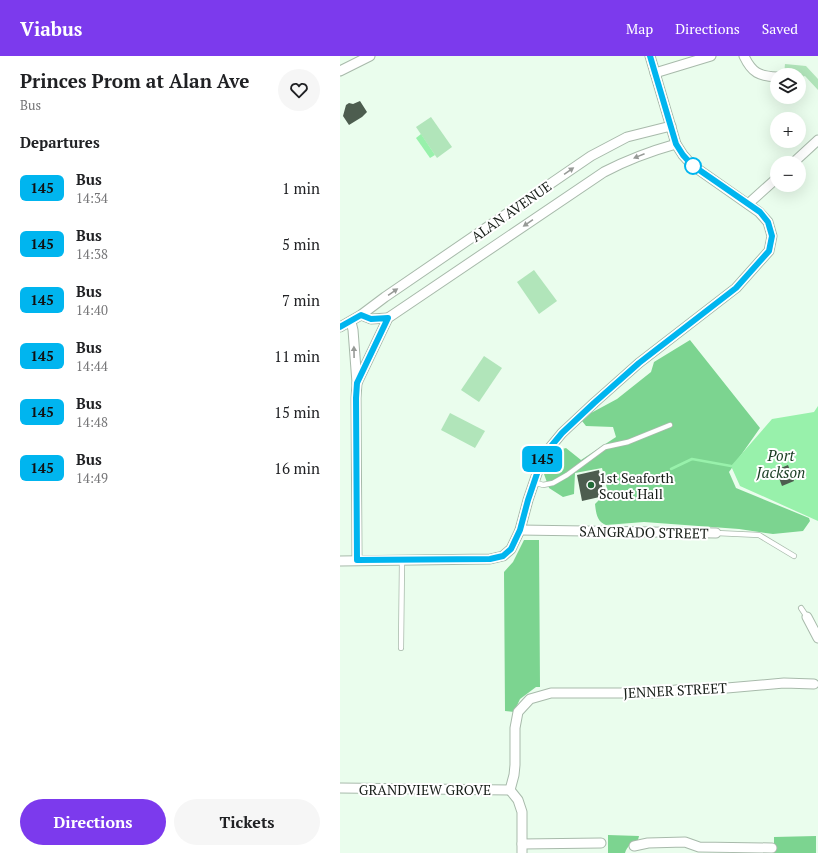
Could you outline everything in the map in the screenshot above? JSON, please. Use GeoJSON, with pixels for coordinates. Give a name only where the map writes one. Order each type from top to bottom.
{"type":"FeatureCollection","features":[{"type":"Feature","properties":{"kind":"street"},"geometry":{"type":"LineString","coordinates":[[340,71],[370,56]]}},
{"type":"Feature","properties":{"kind":"street"},"geometry":{"type":"LineString","coordinates":[[340,560],[490,559],[503,556],[511,549],[520,530],[543,456],[562,433],[639,363],[736,288],[769,251],[772,236],[768,222],[760,212],[692,165],[676,144],[650,56]]}},
{"type":"Feature","properties":{"kind":"street"},"geometry":{"type":"LineString","coordinates":[[655,73],[711,56]]}},
{"type":"Feature","properties":{"kind":"street"},"geometry":{"type":"LineString","coordinates":[[744,56],[752,70],[762,76],[770,77]]}},
{"type":"Feature","properties":{"kind":"street","name":"ALAN AVENUE"},"geometry":{"type":"LineString","coordinates":[[340,327],[361,315],[590,156],[627,137],[671,126]]}},
{"type":"Feature","properties":{"kind":"street"},"geometry":{"type":"LineString","coordinates":[[801,156],[818,140]]}},
{"type":"Feature","properties":{"kind":"street","name":"ALAN AVENUE"},"geometry":{"type":"LineString","coordinates":[[357,383],[388,318],[604,172],[652,150],[676,144]]}},
{"type":"Feature","properties":{"kind":"street"},"geometry":{"type":"LineString","coordinates":[[748,204],[770,184]]}},
{"type":"Feature","properties":{"kind":"street"},"geometry":{"type":"LineString","coordinates":[[361,315],[371,319],[388,318]]}},
{"type":"Feature","properties":{"kind":"street"},"geometry":{"type":"LineString","coordinates":[[350,322],[357,383],[357,560]]}},
{"type":"Feature","properties":{"kind":"street","name":"SANGRADO STREET"},"geometry":{"type":"LineString","coordinates":[[520,530],[716,533]]}},
{"type":"Feature","properties":{"kind":"street"},"geometry":{"type":"LineString","coordinates":[[807,617],[818,638]]}},
{"type":"Feature","properties":{"kind":"street","name":"JENNER STREET"},"geometry":{"type":"LineString","coordinates":[[510,790],[514,775],[515,728],[518,712],[530,699],[557,693],[657,693],[676,690],[727,688],[784,683],[817,684]]}},
{"type":"Feature","properties":{"kind":"street","name":"GRANDVIEW GROVE"},"geometry":{"type":"LineString","coordinates":[[340,788],[510,790]]}},
{"type":"Feature","properties":{"kind":"street"},"geometry":{"type":"LineString","coordinates":[[510,790],[518,800],[522,812],[522,849],[601,843]]}},
{"type":"Feature","properties":{"kind":"street"},"geometry":{"type":"LineString","coordinates":[[634,846],[648,843],[685,842],[699,850],[772,848]]}},
{"type":"Feature","properties":{"kind":"lane"},"geometry":{"type":"LineString","coordinates":[[534,482],[543,485],[552,483],[567,475],[605,447],[628,442],[670,425]]}},
{"type":"Feature","properties":{"kind":"lane","name":"SANGRADO STREET"},"geometry":{"type":"LineString","coordinates":[[716,533],[759,535],[794,556]]}},
{"type":"Feature","properties":{"kind":"lane"},"geometry":{"type":"LineString","coordinates":[[401,648],[402,560]]}},
{"type":"Feature","properties":{"kind":"lane"},"geometry":{"type":"LineString","coordinates":[[801,608],[807,617]]}},
{"type":"Feature","properties":{"kind":"shaded area"},"geometry":{"type":"Polygon","coordinates":[[[785,64],[806,66],[818,79],[818,90],[806,77],[806,68],[785,68],[785,64]]]}},
{"type":"Feature","properties":{"kind":"shaded area"},"geometry":{"type":"Polygon","coordinates":[[[431,117],[452,147],[437,158],[416,127],[431,117]]]}},
{"type":"Feature","properties":{"kind":"shaded area"},"geometry":{"type":"Polygon","coordinates":[[[534,270],[557,301],[539,314],[517,282],[534,270]]]}},
{"type":"Feature","properties":{"kind":"shaded area"},"geometry":{"type":"Polygon","coordinates":[[[690,340],[760,428],[729,472],[736,488],[809,518],[810,521],[803,531],[773,534],[739,529],[644,522],[606,525],[599,519],[595,504],[599,500],[609,497],[602,468],[575,473],[574,494],[563,497],[549,488],[544,474],[552,452],[566,448],[581,460],[616,437],[613,427],[586,426],[582,421],[591,413],[617,399],[651,372],[654,362],[690,340]]]}},
{"type":"Feature","properties":{"kind":"shaded area"},"geometry":{"type":"Polygon","coordinates":[[[484,356],[502,368],[479,402],[461,390],[484,356]]]}},
{"type":"Feature","properties":{"kind":"shaded area"},"geometry":{"type":"Polygon","coordinates":[[[450,413],[485,431],[475,448],[441,430],[450,413]]]}},
{"type":"Feature","properties":{"kind":"shaded area"},"geometry":{"type":"Polygon","coordinates":[[[524,540],[539,540],[540,687],[536,687],[520,699],[514,712],[505,711],[504,572],[513,562],[524,540]]]}},
{"type":"Feature","properties":{"kind":"shaded area"},"geometry":{"type":"Polygon","coordinates":[[[608,835],[639,836],[638,840],[627,848],[625,853],[608,853],[608,835]]]}},
{"type":"Feature","properties":{"kind":"shaded area"},"geometry":{"type":"Polygon","coordinates":[[[816,836],[816,853],[774,853],[774,837],[816,836]]]}},
{"type":"Feature","properties":{"kind":"water"},"geometry":{"type":"Polygon","coordinates":[[[421,134],[435,155],[430,158],[416,138],[421,134]]]}},
{"type":"Feature","properties":{"kind":"water","name":"Port Jackson"},"geometry":{"type":"Polygon","coordinates":[[[818,406],[818,521],[740,486],[731,466],[772,419],[814,412],[818,406]]]}},
{"type":"Feature","properties":{"kind":"building"},"geometry":{"type":"Polygon","coordinates":[[[360,101],[367,112],[349,125],[343,116],[346,105],[360,101]]]}},
{"type":"Feature","properties":{"kind":"building"},"geometry":{"type":"Polygon","coordinates":[[[788,465],[794,481],[782,486],[776,470],[788,465]]]}},
{"type":"Feature","properties":{"kind":"building","name":"1st Seaforth Scout Hall"},"geometry":{"type":"Polygon","coordinates":[[[599,470],[604,496],[582,501],[577,475],[599,470]]]}},
{"type":"Feature","properties":{"kind":"waterway"},"geometry":{"type":"LineString","coordinates":[[671,469],[692,459],[731,466]]}},
{"type":"Feature","properties":{"kind":"bus line","name":"145"},"geometry":{"type":"LineString","coordinates":[[340,327],[361,315],[371,319],[388,318],[357,383],[357,560],[490,559],[503,556],[511,549],[520,530],[528,500],[543,456],[562,433],[639,363],[736,288],[769,251],[772,236],[768,222],[760,212],[692,165],[676,144],[650,56]]}},
{"type":"Feature","properties":{"kind":"place","name":"1st Seaforth Scout Hall"},"geometry":{"type":"Point","coordinates":[591,485]}}]}
